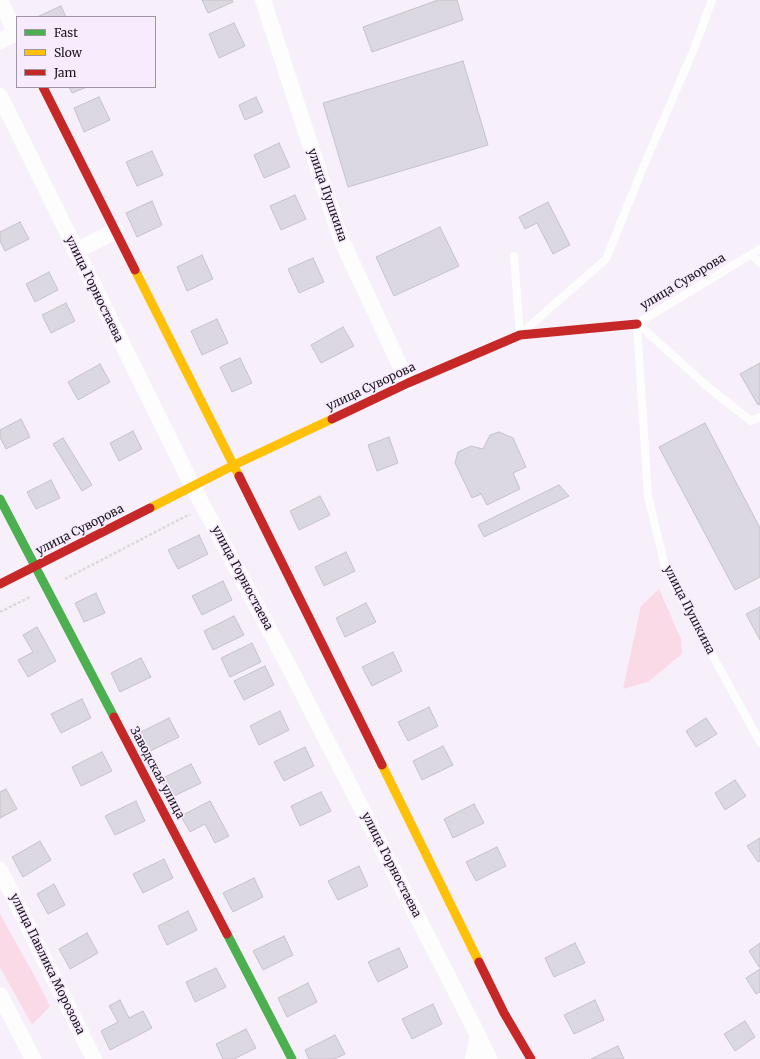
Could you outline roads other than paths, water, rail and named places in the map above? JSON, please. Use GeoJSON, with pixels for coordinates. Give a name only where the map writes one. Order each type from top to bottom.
{"type":"FeatureCollection","features":[{"type":"Feature","properties":{"kind":"street","name":"улица Пушкина"},"geometry":{"type":"LineString","coordinates":[[263,0],[341,239],[408,383]]}},
{"type":"Feature","properties":{"kind":"street"},"geometry":{"type":"LineString","coordinates":[[0,1],[16,32]]}},
{"type":"Feature","properties":{"kind":"street"},"geometry":{"type":"LineString","coordinates":[[0,41],[16,34]]}},
{"type":"Feature","properties":{"kind":"street"},"geometry":{"type":"LineString","coordinates":[[44,88],[234,465],[504,1013],[531,1059]]}},
{"type":"Feature","properties":{"kind":"street","name":"улица Горностаева"},"geometry":{"type":"LineString","coordinates":[[0,96],[75,251],[193,487],[287,663],[489,1059]]}},
{"type":"Feature","properties":{"kind":"street"},"geometry":{"type":"LineString","coordinates":[[75,251],[116,231]]}},
{"type":"Feature","properties":{"kind":"street","name":"улица Суворова"},"geometry":{"type":"LineString","coordinates":[[0,584],[234,465],[408,383],[520,334],[637,324]]}},
{"type":"Feature","properties":{"kind":"street","name":"Заводская улица"},"geometry":{"type":"LineString","coordinates":[[0,499],[292,1059]]}},
{"type":"Feature","properties":{"kind":"street","name":"улица Павлика Морозова"},"geometry":{"type":"LineString","coordinates":[[0,870],[94,1059]]}},
{"type":"Feature","properties":{"kind":"street"},"geometry":{"type":"LineString","coordinates":[[0,995],[33,1059]]}},
{"type":"Feature","properties":{"kind":"street"},"geometry":{"type":"LineString","coordinates":[[473,1059],[478,1035]]}},
{"type":"Feature","properties":{"kind":"lane"},"geometry":{"type":"LineString","coordinates":[[520,334],[606,259],[694,49],[712,0]]}},
{"type":"Feature","properties":{"kind":"lane","name":"улица Суворова"},"geometry":{"type":"LineString","coordinates":[[637,324],[760,249]]}},
{"type":"Feature","properties":{"kind":"lane"},"geometry":{"type":"LineString","coordinates":[[752,255],[760,263]]}},
{"type":"Feature","properties":{"kind":"lane"},"geometry":{"type":"LineString","coordinates":[[514,256],[520,334]]}},
{"type":"Feature","properties":{"kind":"lane"},"geometry":{"type":"LineString","coordinates":[[637,324],[750,422],[760,417]]}},
{"type":"Feature","properties":{"kind":"lane","name":"улица Пушкина"},"geometry":{"type":"LineString","coordinates":[[637,324],[648,496],[666,571],[760,742]]}}]}
